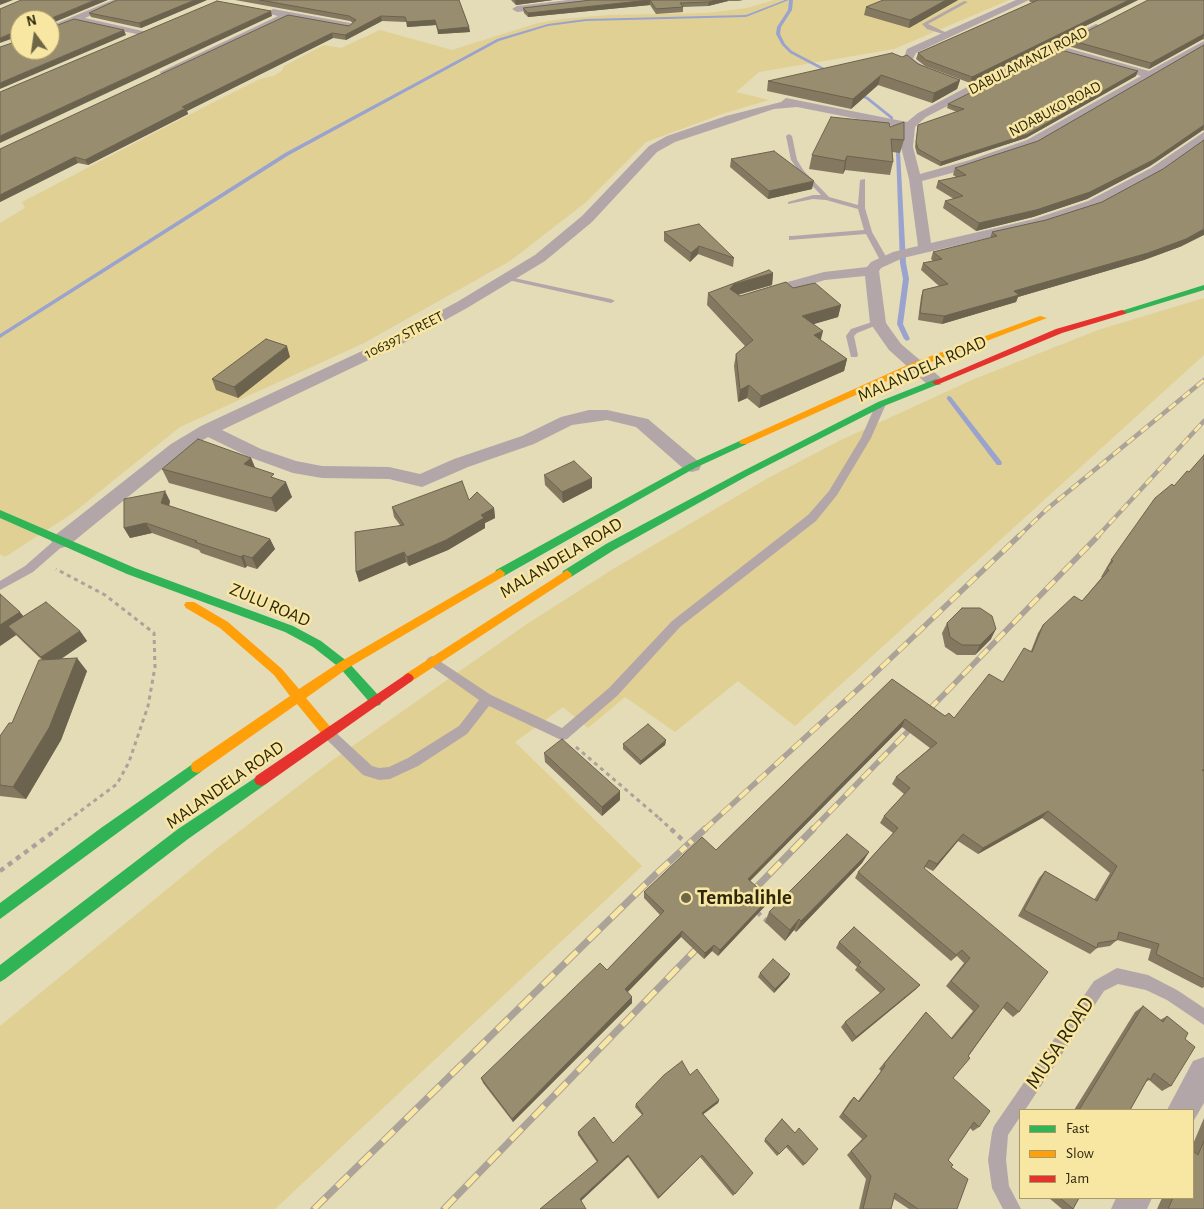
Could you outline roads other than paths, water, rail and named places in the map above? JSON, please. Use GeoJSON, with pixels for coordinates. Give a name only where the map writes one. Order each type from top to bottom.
{"type":"FeatureCollection","features":[{"type":"Feature","properties":{"kind":"main road","name":"MALANDELA ROAD"},"geometry":{"type":"LineString","coordinates":[[0,974],[183,834],[432,661],[610,547],[746,473],[880,404],[1059,331],[1204,287]]}},
{"type":"Feature","properties":{"kind":"main road","name":"MALANDELA ROAD"},"geometry":{"type":"LineString","coordinates":[[0,912],[106,832],[299,695],[344,665],[524,558],[692,466],[836,399],[915,365],[1057,313]]}},
{"type":"Feature","properties":{"kind":"main road","name":"ZULU ROAD"},"geometry":{"type":"LineString","coordinates":[[0,514],[131,572],[264,618],[317,644],[344,665],[376,701]]}},
{"type":"Feature","properties":{"kind":"main road","name":"ZULU ROAD"},"geometry":{"type":"LineString","coordinates":[[131,572],[224,625],[278,672],[299,695],[329,734]]}},
{"type":"Feature","properties":{"kind":"street"},"geometry":{"type":"LineString","coordinates":[[60,25],[121,0]]}},
{"type":"Feature","properties":{"kind":"street"},"geometry":{"type":"LineString","coordinates":[[517,9],[590,0]]}},
{"type":"Feature","properties":{"kind":"street"},"geometry":{"type":"LineString","coordinates":[[937,77],[913,65],[908,56],[911,51],[1024,0]]}},
{"type":"Feature","properties":{"kind":"street"},"geometry":{"type":"LineString","coordinates":[[260,10],[350,26]]}},
{"type":"Feature","properties":{"kind":"street"},"geometry":{"type":"LineString","coordinates":[[150,79],[287,15]]}},
{"type":"Feature","properties":{"kind":"street"},"geometry":{"type":"LineString","coordinates":[[76,18],[149,32],[126,41]]}},
{"type":"Feature","properties":{"kind":"street","name":"DABULAMANZI ROAD"},"geometry":{"type":"LineString","coordinates":[[908,126],[922,115],[971,89],[1106,22]]}},
{"type":"Feature","properties":{"kind":"street","name":"NDABUKO ROAD"},"geometry":{"type":"LineString","coordinates":[[915,179],[974,163],[1031,142],[1204,44]]}},
{"type":"Feature","properties":{"kind":"street","name":"NDABUKO ROAD"},"geometry":{"type":"LineString","coordinates":[[1056,48],[1148,74]]}},
{"type":"Feature","properties":{"kind":"street"},"geometry":{"type":"LineString","coordinates":[[952,83],[971,89]]}},
{"type":"Feature","properties":{"kind":"street"},"geometry":{"type":"LineString","coordinates":[[766,96],[908,126],[908,147],[915,179],[925,249]]}},
{"type":"Feature","properties":{"kind":"street","name":"106397 STREET"},"geometry":{"type":"LineString","coordinates":[[61,541],[177,448],[207,430],[396,341],[540,258],[588,219],[653,149],[671,139],[756,110],[799,103]]}},
{"type":"Feature","properties":{"kind":"street"},"geometry":{"type":"LineString","coordinates":[[747,298],[824,276],[872,271],[897,256],[1038,222],[1093,204],[1155,170],[1204,136]]}},
{"type":"Feature","properties":{"kind":"street"},"geometry":{"type":"LineString","coordinates":[[872,271],[878,323],[895,348],[934,381]]}},
{"type":"Feature","properties":{"kind":"street"},"geometry":{"type":"LineString","coordinates":[[207,430],[255,453],[293,467],[322,472],[389,473],[422,481],[461,464],[528,440],[567,421],[589,416],[614,416],[642,423],[692,466]]}},
{"type":"Feature","properties":{"kind":"street"},"geometry":{"type":"LineString","coordinates":[[1184,1109],[1204,1072]]}},
{"type":"Feature","properties":{"kind":"lane"},"geometry":{"type":"LineString","coordinates":[[947,35],[929,28],[925,24],[966,2]]}},
{"type":"Feature","properties":{"kind":"lane"},"geometry":{"type":"LineString","coordinates":[[789,136],[794,160],[802,172],[827,198]]}},
{"type":"Feature","properties":{"kind":"lane"},"geometry":{"type":"LineString","coordinates":[[863,180],[861,208],[868,232],[897,256]]}},
{"type":"Feature","properties":{"kind":"lane"},"geometry":{"type":"LineString","coordinates":[[790,203],[813,197],[827,198],[861,208]]}},
{"type":"Feature","properties":{"kind":"lane"},"geometry":{"type":"LineString","coordinates":[[792,238],[868,232]]}},
{"type":"Feature","properties":{"kind":"lane"},"geometry":{"type":"LineString","coordinates":[[508,278],[611,301]]}},
{"type":"Feature","properties":{"kind":"lane"},"geometry":{"type":"LineString","coordinates":[[854,355],[850,336],[854,331],[878,323]]}},
{"type":"Feature","properties":{"kind":"lane"},"geometry":{"type":"LineString","coordinates":[[432,661],[488,699],[563,735],[613,692],[676,624],[812,518],[833,493],[866,438],[880,404]]}},
{"type":"Feature","properties":{"kind":"lane"},"geometry":{"type":"LineString","coordinates":[[0,586],[40,560],[61,541]]}},
{"type":"Feature","properties":{"kind":"lane"},"geometry":{"type":"LineString","coordinates":[[329,734],[368,771],[379,774],[390,773],[413,762],[463,730],[488,699]]}},
{"type":"Feature","properties":{"kind":"lane","name":"MUSA ROAD"},"geometry":{"type":"LineString","coordinates":[[1012,1209],[1001,1188],[997,1160],[1000,1132],[1099,986],[1117,976],[1148,983],[1172,995],[1204,1017]]}},
{"type":"Feature","properties":{"kind":"waterway"},"geometry":{"type":"LineString","coordinates":[[0,336],[287,154],[498,40],[548,25],[586,20],[746,16],[788,0]]}},
{"type":"Feature","properties":{"kind":"waterway"},"geometry":{"type":"LineString","coordinates":[[791,0],[790,10],[779,27],[778,34],[784,45],[791,52],[831,73]]}},
{"type":"Feature","properties":{"kind":"waterway"},"geometry":{"type":"LineString","coordinates":[[857,94],[867,98],[892,118]]}},
{"type":"Feature","properties":{"kind":"waterway"},"geometry":{"type":"LineString","coordinates":[[895,144],[898,151],[903,263],[906,279],[900,324],[907,339]]}},
{"type":"Feature","properties":{"kind":"waterway"},"geometry":{"type":"LineString","coordinates":[[949,398],[999,463]]}},
{"type":"Feature","properties":{"kind":"railway"},"geometry":{"type":"LineString","coordinates":[[1018,537],[1047,509],[1204,380]]}},
{"type":"Feature","properties":{"kind":"railway"},"geometry":{"type":"LineString","coordinates":[[1097,537],[1204,421]]}},
{"type":"Feature","properties":{"kind":"railway"},"geometry":{"type":"LineString","coordinates":[[704,830],[868,680],[1019,536]]}},
{"type":"Feature","properties":{"kind":"railway"},"geometry":{"type":"LineString","coordinates":[[812,830],[1098,536]]}},
{"type":"Feature","properties":{"kind":"railway"},"geometry":{"type":"LineString","coordinates":[[314,1209],[656,874],[705,829]]}},
{"type":"Feature","properties":{"kind":"railway"},"geometry":{"type":"LineString","coordinates":[[747,897],[813,829]]}},
{"type":"Feature","properties":{"kind":"railway"},"geometry":{"type":"LineString","coordinates":[[444,1209],[705,940]]}},
{"type":"Feature","properties":{"kind":"place","name":"Tembalihle"},"geometry":{"type":"Point","coordinates":[686,898]}}]}
